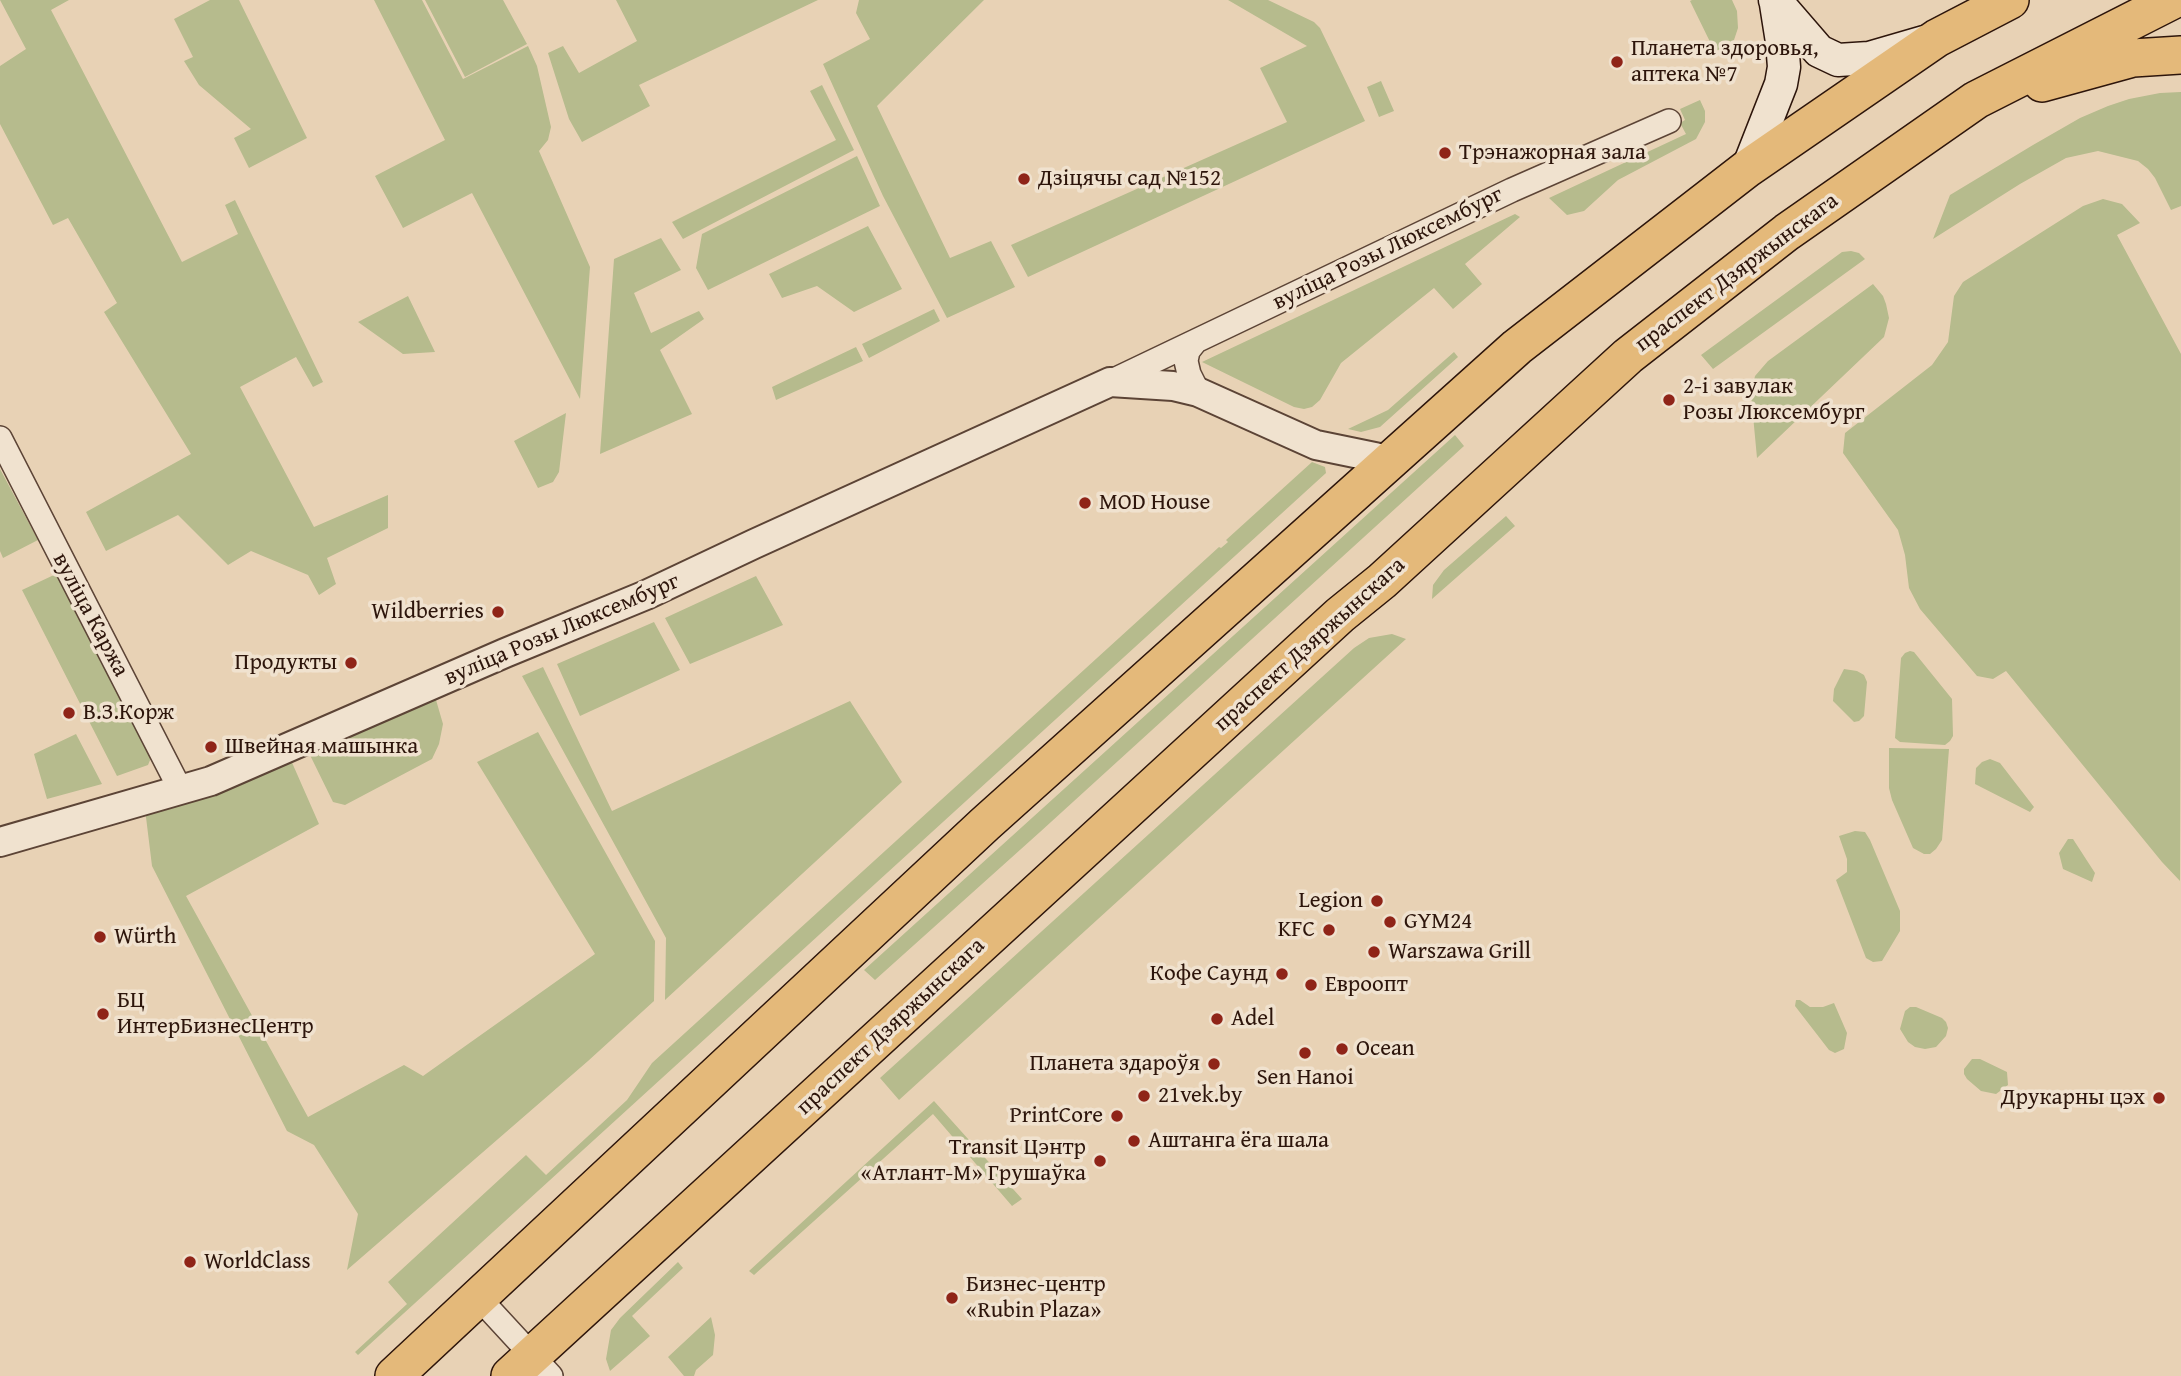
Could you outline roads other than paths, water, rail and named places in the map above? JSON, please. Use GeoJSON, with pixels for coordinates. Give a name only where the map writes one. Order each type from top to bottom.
{"type":"FeatureCollection","features":[{"type":"Feature","properties":{"kind":"main road"},"geometry":{"type":"LineString","coordinates":[[394,1376],[985,824],[1517,348],[1748,168],[1937,38],[2011,0]]}},
{"type":"Feature","properties":{"kind":"main road","name":"праспект Дзяржынскага"},"geometry":{"type":"LineString","coordinates":[[532,1369],[1330,625],[1382,581],[1628,356],[1787,232],[1976,100],[2173,0]]}},
{"type":"Feature","properties":{"kind":"main road"},"geometry":{"type":"LineString","coordinates":[[1775,1],[1819,51],[1838,60],[1869,58],[1937,38]]}},
{"type":"Feature","properties":{"kind":"main road"},"geometry":{"type":"LineString","coordinates":[[1748,168],[1781,84],[1784,67],[1775,1]]}},
{"type":"Feature","properties":{"kind":"main road"},"geometry":{"type":"LineString","coordinates":[[1976,100],[2133,58],[2181,55]]}},
{"type":"Feature","properties":{"kind":"street","name":"вуліца Розы Люксембург"},"geometry":{"type":"LineString","coordinates":[[0,842],[181,791],[297,745],[505,653],[646,595],[1110,382],[1499,196],[1669,121]]}},
{"type":"Feature","properties":{"kind":"street"},"geometry":{"type":"LineString","coordinates":[[1196,341],[1188,351],[1186,360],[1189,374],[1198,392]]}},
{"type":"Feature","properties":{"kind":"street","name":"вуліца Розы Люксембург"},"geometry":{"type":"LineString","coordinates":[[1110,382],[1173,386],[1198,392],[1315,445],[1389,460]]}},
{"type":"Feature","properties":{"kind":"street","name":"вуліца Каржа"},"geometry":{"type":"LineString","coordinates":[[0,438],[181,791]]}},
{"type":"Feature","properties":{"kind":"street"},"geometry":{"type":"LineString","coordinates":[[479,1298],[532,1369]]}},
{"type":"Feature","properties":{"kind":"place","name":"Планета здоровья, аптека №7"},"geometry":{"type":"Point","coordinates":[1617,62]}},
{"type":"Feature","properties":{"kind":"place","name":"Трэнажорная зала"},"geometry":{"type":"Point","coordinates":[1445,153]}},
{"type":"Feature","properties":{"kind":"place","name":"Дзіцячы сад №152"},"geometry":{"type":"Point","coordinates":[1024,179]}},
{"type":"Feature","properties":{"kind":"place","name":"2-і завулак Розы Люксембург"},"geometry":{"type":"Point","coordinates":[1669,400]}},
{"type":"Feature","properties":{"kind":"place","name":"MOD House"},"geometry":{"type":"Point","coordinates":[1085,503]}},
{"type":"Feature","properties":{"kind":"place","name":"Wildberries"},"geometry":{"type":"Point","coordinates":[498,612]}},
{"type":"Feature","properties":{"kind":"place","name":"Продукты"},"geometry":{"type":"Point","coordinates":[351,663]}},
{"type":"Feature","properties":{"kind":"place","name":"В.З.Корж"},"geometry":{"type":"Point","coordinates":[69,713]}},
{"type":"Feature","properties":{"kind":"place","name":"Швейная машынка"},"geometry":{"type":"Point","coordinates":[211,747]}},
{"type":"Feature","properties":{"kind":"place","name":"Legion"},"geometry":{"type":"Point","coordinates":[1377,901]}},
{"type":"Feature","properties":{"kind":"place","name":"GYM24"},"geometry":{"type":"Point","coordinates":[1390,922]}},
{"type":"Feature","properties":{"kind":"place","name":"KFC"},"geometry":{"type":"Point","coordinates":[1329,930]}},
{"type":"Feature","properties":{"kind":"place","name":"Würth"},"geometry":{"type":"Point","coordinates":[100,937]}},
{"type":"Feature","properties":{"kind":"place","name":"Warszawa Grill"},"geometry":{"type":"Point","coordinates":[1374,952]}},
{"type":"Feature","properties":{"kind":"place","name":"Кофе Саунд"},"geometry":{"type":"Point","coordinates":[1282,974]}},
{"type":"Feature","properties":{"kind":"place","name":"Евроопт"},"geometry":{"type":"Point","coordinates":[1311,985]}},
{"type":"Feature","properties":{"kind":"place","name":"БЦ ИнтерБизнесЦентр"},"geometry":{"type":"Point","coordinates":[103,1014]}},
{"type":"Feature","properties":{"kind":"place","name":"Adel"},"geometry":{"type":"Point","coordinates":[1217,1019]}},
{"type":"Feature","properties":{"kind":"place","name":"Ocean"},"geometry":{"type":"Point","coordinates":[1342,1049]}},
{"type":"Feature","properties":{"kind":"place","name":"Sen Hanoi"},"geometry":{"type":"Point","coordinates":[1305,1053]}},
{"type":"Feature","properties":{"kind":"place","name":"Планета здароўя"},"geometry":{"type":"Point","coordinates":[1214,1064]}},
{"type":"Feature","properties":{"kind":"place","name":"21vek.by"},"geometry":{"type":"Point","coordinates":[1144,1096]}},
{"type":"Feature","properties":{"kind":"place","name":"Друкарны цэх"},"geometry":{"type":"Point","coordinates":[2159,1098]}},
{"type":"Feature","properties":{"kind":"place","name":"PrintCore"},"geometry":{"type":"Point","coordinates":[1117,1116]}},
{"type":"Feature","properties":{"kind":"place","name":"Аштанга ёга шала"},"geometry":{"type":"Point","coordinates":[1134,1141]}},
{"type":"Feature","properties":{"kind":"place","name":"Transit Цэнтр «Атлант-М» Грушаўка"},"geometry":{"type":"Point","coordinates":[1100,1161]}},
{"type":"Feature","properties":{"kind":"place","name":"WorldClass"},"geometry":{"type":"Point","coordinates":[190,1262]}},
{"type":"Feature","properties":{"kind":"place","name":"Бизнес-центр «Rubin Plaza»"},"geometry":{"type":"Point","coordinates":[952,1298]}}]}
